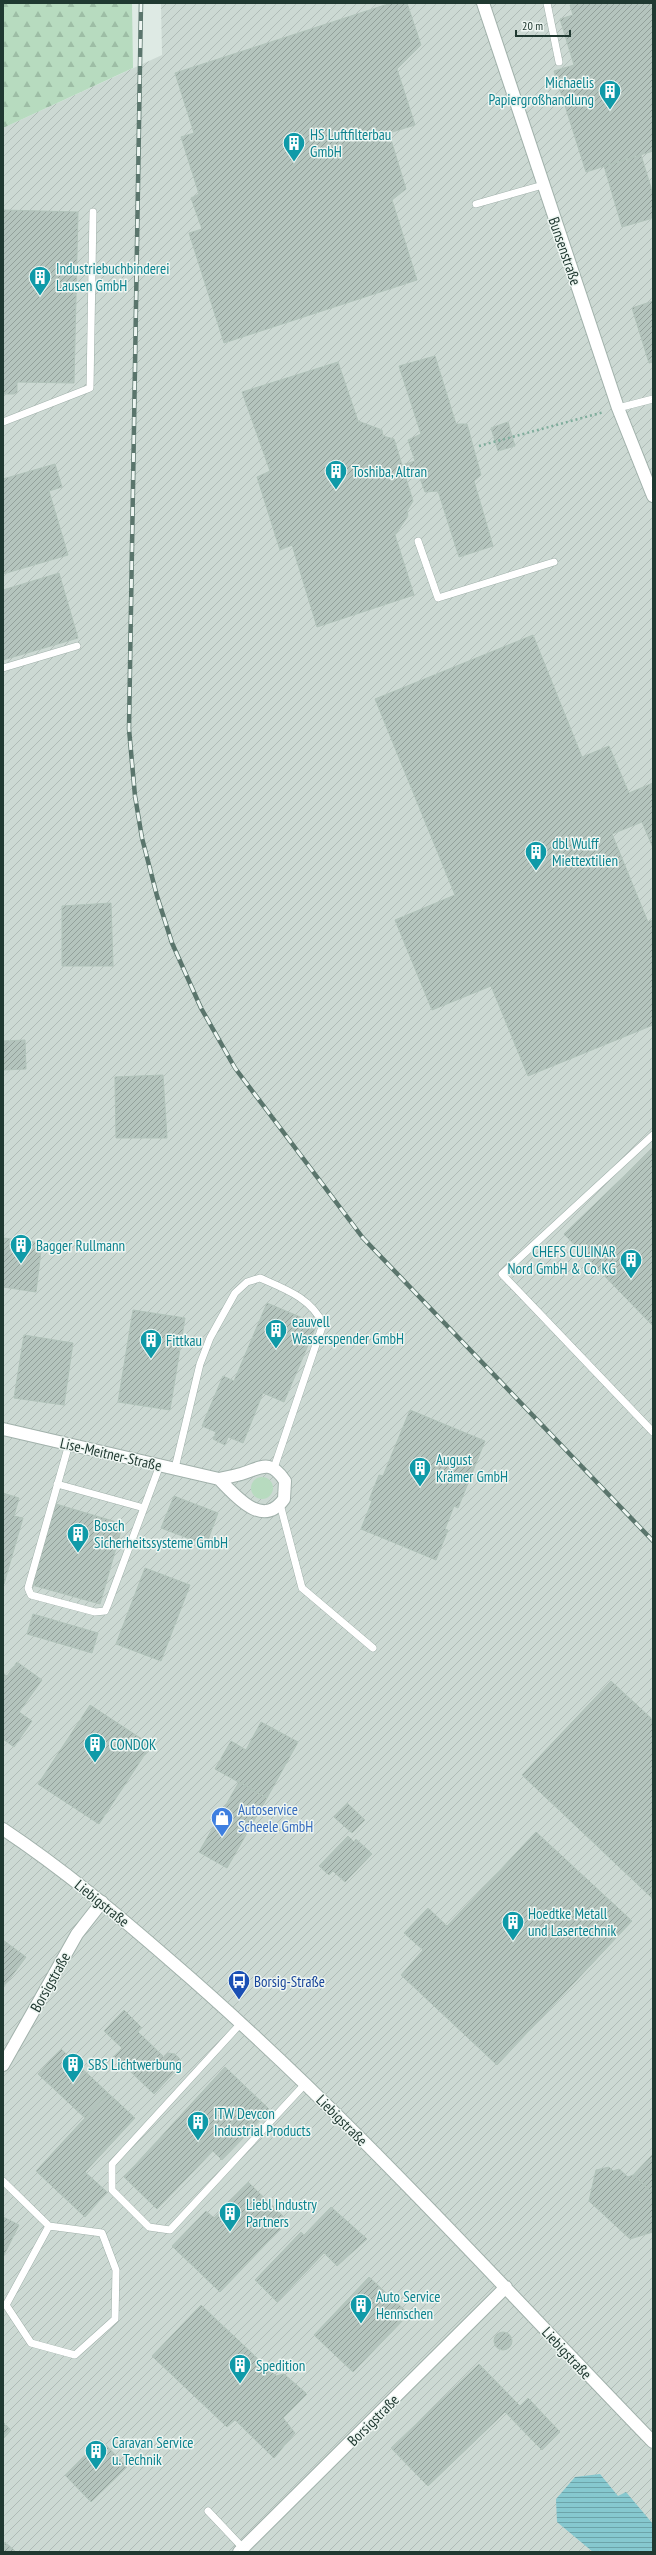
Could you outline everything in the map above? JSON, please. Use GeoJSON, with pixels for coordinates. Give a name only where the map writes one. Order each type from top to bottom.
{"type":"FeatureCollection","features":[{"type":"Feature","properties":{"kind":"street","name":"Bunsenstraße"},"geometry":{"type":"LineString","coordinates":[[483,3],[618,408],[653,496]]}},
{"type":"Feature","properties":{"kind":"street","name":"Lise-Meitner-Straße"},"geometry":{"type":"LineString","coordinates":[[3,1429],[219,1478],[243,1474],[263,1466],[274,1468]]}},
{"type":"Feature","properties":{"kind":"street"},"geometry":{"type":"LineString","coordinates":[[219,1478],[250,1508],[261,1512],[272,1510],[284,1499],[285,1480],[274,1468]]}},
{"type":"Feature","properties":{"kind":"street","name":"Liebigstraße"},"geometry":{"type":"LineString","coordinates":[[3,1829],[41,1854],[102,1902],[242,2022],[306,2083],[506,2287],[570,2358],[653,2442]]}},
{"type":"Feature","properties":{"kind":"street","name":"Borsigstraße"},"geometry":{"type":"LineString","coordinates":[[4,2063],[77,1934],[102,1902]]}},
{"type":"Feature","properties":{"kind":"street","name":"Borsigstraße"},"geometry":{"type":"LineString","coordinates":[[241,2550],[506,2287]]}},
{"type":"Feature","properties":{"kind":"lane"},"geometry":{"type":"LineString","coordinates":[[547,3],[559,62]]}},
{"type":"Feature","properties":{"kind":"lane"},"geometry":{"type":"LineString","coordinates":[[476,204],[543,185]]}},
{"type":"Feature","properties":{"kind":"lane"},"geometry":{"type":"LineString","coordinates":[[3,422],[90,388],[93,212]]}},
{"type":"Feature","properties":{"kind":"lane"},"geometry":{"type":"LineString","coordinates":[[618,408],[653,399]]}},
{"type":"Feature","properties":{"kind":"lane"},"geometry":{"type":"LineString","coordinates":[[418,541],[438,598],[554,562]]}},
{"type":"Feature","properties":{"kind":"lane"},"geometry":{"type":"LineString","coordinates":[[3,668],[77,646]]}},
{"type":"Feature","properties":{"kind":"lane"},"geometry":{"type":"LineString","coordinates":[[653,1134],[502,1274],[653,1432]]}},
{"type":"Feature","properties":{"kind":"lane"},"geometry":{"type":"LineString","coordinates":[[175,1468],[200,1364],[210,1338],[235,1293],[247,1282],[260,1278],[299,1296],[317,1312],[323,1324],[274,1468]]}},
{"type":"Feature","properties":{"kind":"lane"},"geometry":{"type":"LineString","coordinates":[[68,1444],[28,1588],[31,1595],[95,1612],[105,1611],[160,1465]]}},
{"type":"Feature","properties":{"kind":"lane"},"geometry":{"type":"LineString","coordinates":[[57,1484],[144,1508]]}},
{"type":"Feature","properties":{"kind":"lane"},"geometry":{"type":"LineString","coordinates":[[280,1504],[302,1588],[373,1648]]}},
{"type":"Feature","properties":{"kind":"lane"},"geometry":{"type":"LineString","coordinates":[[242,2022],[112,2164],[112,2190],[149,2227],[170,2230],[306,2083]]}},
{"type":"Feature","properties":{"kind":"lane"},"geometry":{"type":"LineString","coordinates":[[3,2181],[50,2226],[102,2233],[116,2270],[115,2319],[75,2355],[31,2343],[6,2305],[50,2226]]}},
{"type":"Feature","properties":{"kind":"lane"},"geometry":{"type":"LineString","coordinates":[[208,2511],[241,2550]]}},
{"type":"Feature","properties":{"kind":"path"},"geometry":{"type":"LineString","coordinates":[[479,446],[618,408]]}},
{"type":"Feature","properties":{"kind":"shaded area"},"geometry":{"type":"Polygon","coordinates":[[[161,3],[653,3],[653,2552],[3,2552],[3,128],[162,55],[161,3]]]}},
{"type":"Feature","properties":{"kind":"green space"},"geometry":{"type":"Polygon","coordinates":[[[3,3],[132,3],[133,68],[3,128],[3,3]]]}},
{"type":"Feature","properties":{"kind":"green space"},"geometry":{"type":"Polygon","coordinates":[[[262,1477],[270,1480],[273,1488],[270,1496],[262,1499],[254,1496],[251,1488],[254,1480],[262,1477]]]}},
{"type":"Feature","properties":{"kind":"water"},"geometry":{"type":"Polygon","coordinates":[[[600,2474],[618,2496],[626,2492],[653,2524],[653,2552],[593,2552],[557,2522],[556,2499],[575,2477],[600,2474]]]}},
{"type":"Feature","properties":{"kind":"building","name":"HS Luftfilterbau GmbH"},"geometry":{"type":"Polygon","coordinates":[[[391,3],[407,3],[421,45],[397,69],[415,125],[389,133],[406,189],[392,200],[417,280],[224,343],[189,233],[202,229],[191,198],[199,194],[181,137],[194,133],[175,73],[391,3]]]}},
{"type":"Feature","properties":{"kind":"building","name":"Michaelis Papiergroßhandlung"},"geometry":{"type":"Polygon","coordinates":[[[576,3],[653,3],[653,151],[586,172],[554,71],[574,65],[560,19],[573,15],[570,5],[576,3]]]}},
{"type":"Feature","properties":{"kind":"building"},"geometry":{"type":"Polygon","coordinates":[[[641,155],[653,194],[653,218],[622,227],[604,166],[641,155]]]}},
{"type":"Feature","properties":{"kind":"building","name":"Industriebuchbinderei Lausen GmbH"},"geometry":{"type":"Polygon","coordinates":[[[3,210],[78,212],[74,383],[17,382],[17,392],[14,394],[3,394],[3,210]]]}},
{"type":"Feature","properties":{"kind":"building"},"geometry":{"type":"Polygon","coordinates":[[[653,301],[653,362],[649,363],[632,308],[653,301]]]}},
{"type":"Feature","properties":{"kind":"building","name":"Toshiba, Altran"},"geometry":{"type":"Polygon","coordinates":[[[435,356],[456,424],[467,424],[481,475],[474,481],[493,546],[459,557],[438,491],[425,492],[417,470],[405,475],[413,501],[407,511],[408,516],[395,535],[414,595],[317,627],[292,545],[280,550],[257,477],[270,471],[242,392],[338,362],[358,421],[382,430],[383,436],[394,439],[402,465],[415,461],[408,440],[421,434],[399,366],[435,356]]]}},
{"type":"Feature","properties":{"kind":"building"},"geometry":{"type":"Polygon","coordinates":[[[508,422],[515,446],[498,451],[491,428],[508,422]]]}},
{"type":"Feature","properties":{"kind":"building"},"geometry":{"type":"Polygon","coordinates":[[[55,464],[62,487],[49,491],[68,555],[3,574],[3,479],[55,464]]]}},
{"type":"Feature","properties":{"kind":"building"},"geometry":{"type":"Polygon","coordinates":[[[59,573],[78,638],[3,660],[3,590],[59,573]]]}},
{"type":"Feature","properties":{"kind":"building","name":"dbl Wulff Miettextilien"},"geometry":{"type":"Polygon","coordinates":[[[533,635],[582,757],[609,746],[629,793],[653,783],[653,848],[642,822],[612,834],[648,922],[653,920],[653,1025],[528,1076],[491,986],[432,1010],[395,920],[455,895],[375,699],[533,635]]]}},
{"type":"Feature","properties":{"kind":"building"},"geometry":{"type":"Polygon","coordinates":[[[111,903],[113,966],[62,966],[62,906],[111,903]]]}},
{"type":"Feature","properties":{"kind":"building"},"geometry":{"type":"Polygon","coordinates":[[[25,1040],[26,1069],[3,1070],[3,1041],[25,1040]]]}},
{"type":"Feature","properties":{"kind":"building"},"geometry":{"type":"Polygon","coordinates":[[[163,1075],[167,1138],[116,1138],[115,1077],[163,1075]]]}},
{"type":"Feature","properties":{"kind":"building","name":"CHEFS CULINAR Nord GmbH & Co. KG"},"geometry":{"type":"Polygon","coordinates":[[[653,1148],[653,1326],[564,1234],[653,1148]]]}},
{"type":"Feature","properties":{"kind":"building","name":"Bagger Rullmann"},"geometry":{"type":"Polygon","coordinates":[[[3,1238],[42,1243],[36,1292],[3,1287],[3,1238]]]}},
{"type":"Feature","properties":{"kind":"building","name":"eauvell Wasserspender GmbH"},"geometry":{"type":"Polygon","coordinates":[[[267,1303],[317,1324],[284,1402],[263,1393],[243,1443],[228,1437],[225,1445],[213,1439],[216,1432],[202,1426],[223,1376],[234,1381],[267,1303]]]}},
{"type":"Feature","properties":{"kind":"building","name":"Fittkau"},"geometry":{"type":"Polygon","coordinates":[[[133,1310],[185,1318],[170,1410],[118,1402],[133,1310]]]}},
{"type":"Feature","properties":{"kind":"building"},"geometry":{"type":"Polygon","coordinates":[[[24,1335],[73,1343],[64,1405],[14,1398],[24,1335]]]}},
{"type":"Feature","properties":{"kind":"building","name":"August Krämer GmbH"},"geometry":{"type":"Polygon","coordinates":[[[410,1410],[485,1441],[458,1508],[454,1506],[445,1529],[448,1530],[436,1560],[361,1529],[372,1501],[369,1500],[379,1475],[383,1476],[410,1410]]]}},
{"type":"Feature","properties":{"kind":"building"},"geometry":{"type":"Polygon","coordinates":[[[3,1493],[19,1498],[14,1516],[23,1518],[4,1584],[3,1493]]]}},
{"type":"Feature","properties":{"kind":"building"},"geometry":{"type":"Polygon","coordinates":[[[174,1496],[218,1513],[206,1545],[161,1528],[174,1496]]]}},
{"type":"Feature","properties":{"kind":"building","name":"Bosch Sicherheitssysteme GmbH"},"geometry":{"type":"Polygon","coordinates":[[[56,1504],[123,1524],[100,1604],[32,1585],[56,1504]]]}},
{"type":"Feature","properties":{"kind":"building"},"geometry":{"type":"Polygon","coordinates":[[[145,1568],[190,1585],[161,1661],[116,1644],[145,1568]]]}},
{"type":"Feature","properties":{"kind":"building"},"geometry":{"type":"Polygon","coordinates":[[[33,1614],[98,1633],[92,1653],[27,1634],[33,1614]]]}},
{"type":"Feature","properties":{"kind":"building"},"geometry":{"type":"Polygon","coordinates":[[[17,1662],[42,1680],[19,1712],[32,1721],[14,1747],[3,1739],[3,1673],[7,1676],[17,1662]]]}},
{"type":"Feature","properties":{"kind":"building"},"geometry":{"type":"Polygon","coordinates":[[[611,1681],[653,1720],[652,1898],[522,1775],[611,1681]]]}},
{"type":"Feature","properties":{"kind":"building","name":"CONDOK"},"geometry":{"type":"Polygon","coordinates":[[[90,1705],[151,1745],[99,1824],[38,1784],[90,1705]]]}},
{"type":"Feature","properties":{"kind":"building"},"geometry":{"type":"Polygon","coordinates":[[[261,1722],[298,1742],[267,1798],[215,1769],[231,1741],[246,1750],[261,1722]]]}},
{"type":"Feature","properties":{"kind":"building"},"geometry":{"type":"Polygon","coordinates":[[[239,1782],[267,1798],[227,1868],[199,1852],[239,1782]]]}},
{"type":"Feature","properties":{"kind":"building"},"geometry":{"type":"Polygon","coordinates":[[[347,1803],[365,1820],[352,1833],[334,1817],[347,1803]]]}},
{"type":"Feature","properties":{"kind":"building","name":"Hoedtke Metall und Lasertechnik"},"geometry":{"type":"Polygon","coordinates":[[[536,1832],[632,1921],[497,2065],[401,1975],[423,1950],[404,1933],[428,1908],[447,1926],[536,1832]]]}},
{"type":"Feature","properties":{"kind":"building"},"geometry":{"type":"Polygon","coordinates":[[[348,1836],[354,1842],[356,1839],[372,1854],[345,1882],[333,1871],[329,1875],[319,1866],[348,1836]]]}},
{"type":"Feature","properties":{"kind":"building"},"geometry":{"type":"Polygon","coordinates":[[[3,1940],[26,1957],[3,1988],[3,1940]]]}},
{"type":"Feature","properties":{"kind":"building"},"geometry":{"type":"Polygon","coordinates":[[[124,2010],[142,2028],[122,2048],[104,2031],[124,2010]]]}},
{"type":"Feature","properties":{"kind":"building"},"geometry":{"type":"Polygon","coordinates":[[[138,2032],[164,2057],[168,2053],[175,2054],[181,2060],[179,2062],[182,2064],[154,2094],[114,2056],[138,2032]]]}},
{"type":"Feature","properties":{"kind":"building","name":"SBS Lichtwerbung"},"geometry":{"type":"Polygon","coordinates":[[[61,2049],[108,2093],[85,2118],[38,2074],[61,2049]]]}},
{"type":"Feature","properties":{"kind":"building","name":"ITW Devcon Industrial Products"},"geometry":{"type":"Polygon","coordinates":[[[225,2067],[270,2110],[222,2160],[213,2151],[157,2209],[124,2177],[225,2067]]]}},
{"type":"Feature","properties":{"kind":"building"},"geometry":{"type":"Polygon","coordinates":[[[108,2093],[135,2118],[85,2172],[107,2192],[85,2217],[36,2171],[108,2093]]]}},
{"type":"Feature","properties":{"kind":"building"},"geometry":{"type":"Polygon","coordinates":[[[653,2154],[653,2193],[633,2175],[653,2154]]]}},
{"type":"Feature","properties":{"kind":"building"},"geometry":{"type":"Polygon","coordinates":[[[609,2167],[613,2171],[619,2169],[628,2177],[633,2175],[653,2193],[653,2232],[630,2239],[589,2201],[596,2170],[609,2167]]]}},
{"type":"Feature","properties":{"kind":"building","name":"Liebl Industry Partners"},"geometry":{"type":"Polygon","coordinates":[[[248,2182],[288,2221],[220,2292],[172,2246],[206,2211],[214,2218],[248,2182]]]}},
{"type":"Feature","properties":{"kind":"building"},"geometry":{"type":"Polygon","coordinates":[[[331,2207],[367,2239],[337,2266],[324,2253],[277,2302],[255,2280],[301,2232],[304,2235],[331,2207]]]}},
{"type":"Feature","properties":{"kind":"building"},"geometry":{"type":"Polygon","coordinates":[[[3,2217],[19,2225],[3,2257],[3,2217]]]}},
{"type":"Feature","properties":{"kind":"building","name":"Auto Service Hennschen"},"geometry":{"type":"Polygon","coordinates":[[[369,2277],[409,2314],[353,2372],[314,2335],[369,2277]]]}},
{"type":"Feature","properties":{"kind":"building","name":"Spedition"},"geometry":{"type":"Polygon","coordinates":[[[201,2305],[276,2376],[284,2374],[307,2394],[283,2418],[295,2433],[274,2458],[235,2420],[227,2427],[152,2356],[201,2305]]]}},
{"type":"Feature","properties":{"kind":"building"},"geometry":{"type":"Polygon","coordinates":[[[503,2332],[509,2335],[512,2341],[509,2347],[503,2350],[497,2347],[494,2341],[497,2335],[503,2332]]]}},
{"type":"Feature","properties":{"kind":"building"},"geometry":{"type":"Polygon","coordinates":[[[479,2364],[520,2406],[528,2398],[560,2432],[542,2450],[505,2412],[428,2486],[391,2448],[479,2364]]]}},
{"type":"Feature","properties":{"kind":"building"},"geometry":{"type":"Polygon","coordinates":[[[3,2422],[11,2430],[3,2439],[3,2422]]]}},
{"type":"Feature","properties":{"kind":"building","name":"Caravan Service u. Technik"},"geometry":{"type":"Polygon","coordinates":[[[101,2440],[127,2467],[91,2502],[65,2475],[101,2440]]]}},
{"type":"Feature","properties":{"kind":"building"},"geometry":{"type":"Polygon","coordinates":[[[5,2542],[16,2552],[3,2552],[5,2542]]]}},
{"type":"Feature","properties":{"kind":"railway"},"geometry":{"type":"LineString","coordinates":[[141,3],[129,729],[135,796],[142,838],[157,896],[172,943],[201,1008],[235,1068],[363,1238],[653,1541]]}},
{"type":"Feature","properties":{"kind":"place","name":"Michaelis Papiergroßhandlung"},"geometry":{"type":"Point","coordinates":[610,110]}},
{"type":"Feature","properties":{"kind":"place","name":"HS Luftfilterbau GmbH"},"geometry":{"type":"Point","coordinates":[294,162]}},
{"type":"Feature","properties":{"kind":"place","name":"Industriebuchbinderei Lausen GmbH"},"geometry":{"type":"Point","coordinates":[40,296]}},
{"type":"Feature","properties":{"kind":"place","name":"Toshiba, Altran"},"geometry":{"type":"Point","coordinates":[336,490]}},
{"type":"Feature","properties":{"kind":"place","name":"dbl Wulff Miettextilien"},"geometry":{"type":"Point","coordinates":[536,872]}},
{"type":"Feature","properties":{"kind":"place","name":"Bagger Rullmann"},"geometry":{"type":"Point","coordinates":[21,1264]}},
{"type":"Feature","properties":{"kind":"place","name":"CHEFS CULINAR Nord GmbH & Co. KG"},"geometry":{"type":"Point","coordinates":[631,1280]}},
{"type":"Feature","properties":{"kind":"place","name":"eauvell Wasserspender GmbH"},"geometry":{"type":"Point","coordinates":[276,1350]}},
{"type":"Feature","properties":{"kind":"place","name":"Fittkau"},"geometry":{"type":"Point","coordinates":[151,1360]}},
{"type":"Feature","properties":{"kind":"place","name":"August Krämer GmbH"},"geometry":{"type":"Point","coordinates":[420,1488]}},
{"type":"Feature","properties":{"kind":"place","name":"Bosch Sicherheitssysteme GmbH"},"geometry":{"type":"Point","coordinates":[78,1554]}},
{"type":"Feature","properties":{"kind":"place","name":"CONDOK"},"geometry":{"type":"Point","coordinates":[95,1764]}},
{"type":"Feature","properties":{"kind":"place","name":"Autoservice Scheele GmbH"},"geometry":{"type":"Point","coordinates":[222,1838]}},
{"type":"Feature","properties":{"kind":"place","name":"Hoedtke Metall und Lasertechnik"},"geometry":{"type":"Point","coordinates":[513,1942]}},
{"type":"Feature","properties":{"kind":"place","name":"Borsig-Straße"},"geometry":{"type":"Point","coordinates":[239,2000]}},
{"type":"Feature","properties":{"kind":"place","name":"SBS Lichtwerbung"},"geometry":{"type":"Point","coordinates":[73,2084]}},
{"type":"Feature","properties":{"kind":"place","name":"ITW Devcon Industrial Products"},"geometry":{"type":"Point","coordinates":[198,2142]}},
{"type":"Feature","properties":{"kind":"place","name":"Liebl Industry Partners"},"geometry":{"type":"Point","coordinates":[230,2232]}},
{"type":"Feature","properties":{"kind":"place","name":"Auto Service Hennschen"},"geometry":{"type":"Point","coordinates":[361,2324]}},
{"type":"Feature","properties":{"kind":"place","name":"Spedition"},"geometry":{"type":"Point","coordinates":[240,2384]}},
{"type":"Feature","properties":{"kind":"place","name":"Caravan Service u. Technik"},"geometry":{"type":"Point","coordinates":[96,2470]}}]}
